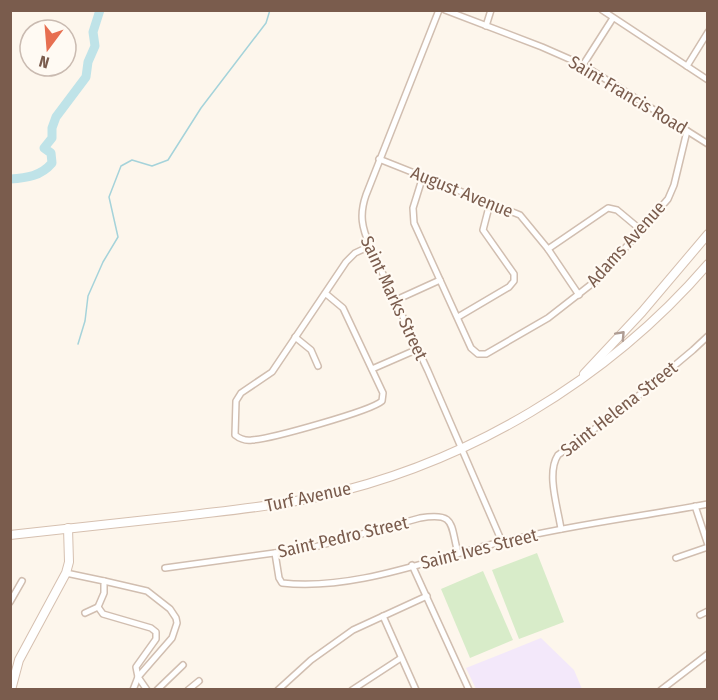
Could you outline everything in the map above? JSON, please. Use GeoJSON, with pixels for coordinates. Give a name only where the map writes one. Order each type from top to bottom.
{"type":"FeatureCollection","features":[{"type":"Feature","properties":{"kind":"main road","name":"Turf Avenue"},"geometry":{"type":"LineString","coordinates":[[581,378],[642,312],[708,234]]}},
{"type":"Feature","properties":{"kind":"main road","name":"Turf Avenue"},"geometry":{"type":"LineString","coordinates":[[10,535],[253,508],[307,499],[388,478],[462,447],[528,414],[596,370],[637,337],[708,264]]}},
{"type":"Feature","properties":{"kind":"main road"},"geometry":{"type":"LineString","coordinates":[[11,690],[19,660],[66,573],[69,562],[68,528]]}},
{"type":"Feature","properties":{"kind":"street","name":"Saint Marks Street"},"geometry":{"type":"LineString","coordinates":[[439,10],[366,195],[362,212],[362,228],[462,447],[502,542]]}},
{"type":"Feature","properties":{"kind":"street","name":"Saint Francis Road"},"geometry":{"type":"LineString","coordinates":[[445,10],[583,65],[708,144]]}},
{"type":"Feature","properties":{"kind":"street"},"geometry":{"type":"LineString","coordinates":[[486,26],[491,10]]}},
{"type":"Feature","properties":{"kind":"street"},"geometry":{"type":"LineString","coordinates":[[602,10],[708,80]]}},
{"type":"Feature","properties":{"kind":"street"},"geometry":{"type":"LineString","coordinates":[[583,65],[613,18]]}},
{"type":"Feature","properties":{"kind":"street"},"geometry":{"type":"LineString","coordinates":[[687,66],[708,32]]}},
{"type":"Feature","properties":{"kind":"street","name":"Adams Avenue"},"geometry":{"type":"LineString","coordinates":[[423,176],[412,216],[471,348],[478,354],[486,354],[535,327],[606,272],[663,205],[671,192],[687,131]]}},
{"type":"Feature","properties":{"kind":"street","name":"August Avenue"},"geometry":{"type":"LineString","coordinates":[[379,159],[520,215],[548,249],[579,295]]}},
{"type":"Feature","properties":{"kind":"street"},"geometry":{"type":"LineString","coordinates":[[458,317],[509,287],[514,281],[514,274],[483,231],[490,203]]}},
{"type":"Feature","properties":{"kind":"street"},"geometry":{"type":"LineString","coordinates":[[548,249],[608,208],[617,210],[641,230]]}},
{"type":"Feature","properties":{"kind":"street"},"geometry":{"type":"LineString","coordinates":[[325,293],[344,308],[383,393],[382,401],[375,406],[260,439],[246,440],[235,435],[236,401],[239,395],[272,372],[295,337],[325,293],[350,257],[370,246]]}},
{"type":"Feature","properties":{"kind":"street"},"geometry":{"type":"LineString","coordinates":[[396,300],[440,280]]}},
{"type":"Feature","properties":{"kind":"street","name":"Saint Helena Street"},"geometry":{"type":"LineString","coordinates":[[561,529],[552,468],[558,456],[625,407],[708,336]]}},
{"type":"Feature","properties":{"kind":"street"},"geometry":{"type":"LineString","coordinates":[[295,337],[311,350],[318,366]]}},
{"type":"Feature","properties":{"kind":"street"},"geometry":{"type":"LineString","coordinates":[[372,369],[418,349]]}},
{"type":"Feature","properties":{"kind":"street","name":"Saint Ives Street"},"geometry":{"type":"LineString","coordinates":[[275,553],[280,580],[284,583],[350,581],[561,529],[708,504]]}},
{"type":"Feature","properties":{"kind":"street"},"geometry":{"type":"LineString","coordinates":[[676,558],[708,546],[695,506]]}},
{"type":"Feature","properties":{"kind":"street","name":"Saint Pedro Street"},"geometry":{"type":"LineString","coordinates":[[165,568],[318,547],[420,518],[437,516],[445,517],[451,523],[458,553]]}},
{"type":"Feature","properties":{"kind":"street"},"geometry":{"type":"LineString","coordinates":[[412,565],[469,690]]}},
{"type":"Feature","properties":{"kind":"street"},"geometry":{"type":"LineString","coordinates":[[66,573],[147,591],[170,609],[176,618],[177,623],[172,638],[138,676],[133,690]]}},
{"type":"Feature","properties":{"kind":"street"},"geometry":{"type":"LineString","coordinates":[[10,602],[22,581]]}},
{"type":"Feature","properties":{"kind":"street"},"geometry":{"type":"LineString","coordinates":[[85,614],[98,607],[105,590],[104,581]]}},
{"type":"Feature","properties":{"kind":"street"},"geometry":{"type":"LineString","coordinates":[[278,690],[311,660],[353,630],[427,596]]}},
{"type":"Feature","properties":{"kind":"street"},"geometry":{"type":"LineString","coordinates":[[98,607],[103,614],[151,628],[157,634],[156,639],[137,665],[138,676],[147,690]]}},
{"type":"Feature","properties":{"kind":"street"},"geometry":{"type":"LineString","coordinates":[[700,615],[708,611]]}},
{"type":"Feature","properties":{"kind":"street"},"geometry":{"type":"LineString","coordinates":[[383,616],[416,690]]}},
{"type":"Feature","properties":{"kind":"street"},"geometry":{"type":"LineString","coordinates":[[661,690],[708,654]]}},
{"type":"Feature","properties":{"kind":"street"},"geometry":{"type":"LineString","coordinates":[[352,690],[401,658]]}},
{"type":"Feature","properties":{"kind":"street"},"geometry":{"type":"LineString","coordinates":[[157,690],[183,664]]}},
{"type":"Feature","properties":{"kind":"street"},"geometry":{"type":"LineString","coordinates":[[188,690],[199,681]]}},
{"type":"Feature","properties":{"kind":"shaded area"},"geometry":{"type":"Polygon","coordinates":[[[541,638],[574,670],[582,689],[476,689],[466,668],[541,638]]]}},
{"type":"Feature","properties":{"kind":"green space"},"geometry":{"type":"Polygon","coordinates":[[[537,553],[564,622],[519,639],[492,570],[537,553]]]}},
{"type":"Feature","properties":{"kind":"green space"},"geometry":{"type":"Polygon","coordinates":[[[483,571],[513,640],[470,658],[441,589],[483,571]]]}},
{"type":"Feature","properties":{"kind":"waterway"},"geometry":{"type":"LineString","coordinates":[[10,179],[33,175],[43,171],[52,163],[51,153],[44,148],[52,138],[52,128],[56,117],[86,77],[88,62],[95,46],[93,32],[100,10]]}},
{"type":"Feature","properties":{"kind":"waterway"},"geometry":{"type":"LineString","coordinates":[[78,344],[85,321],[88,296],[103,262],[118,237],[109,197],[121,166],[132,160],[152,166],[168,160],[201,108],[266,23],[270,10]]}}]}
